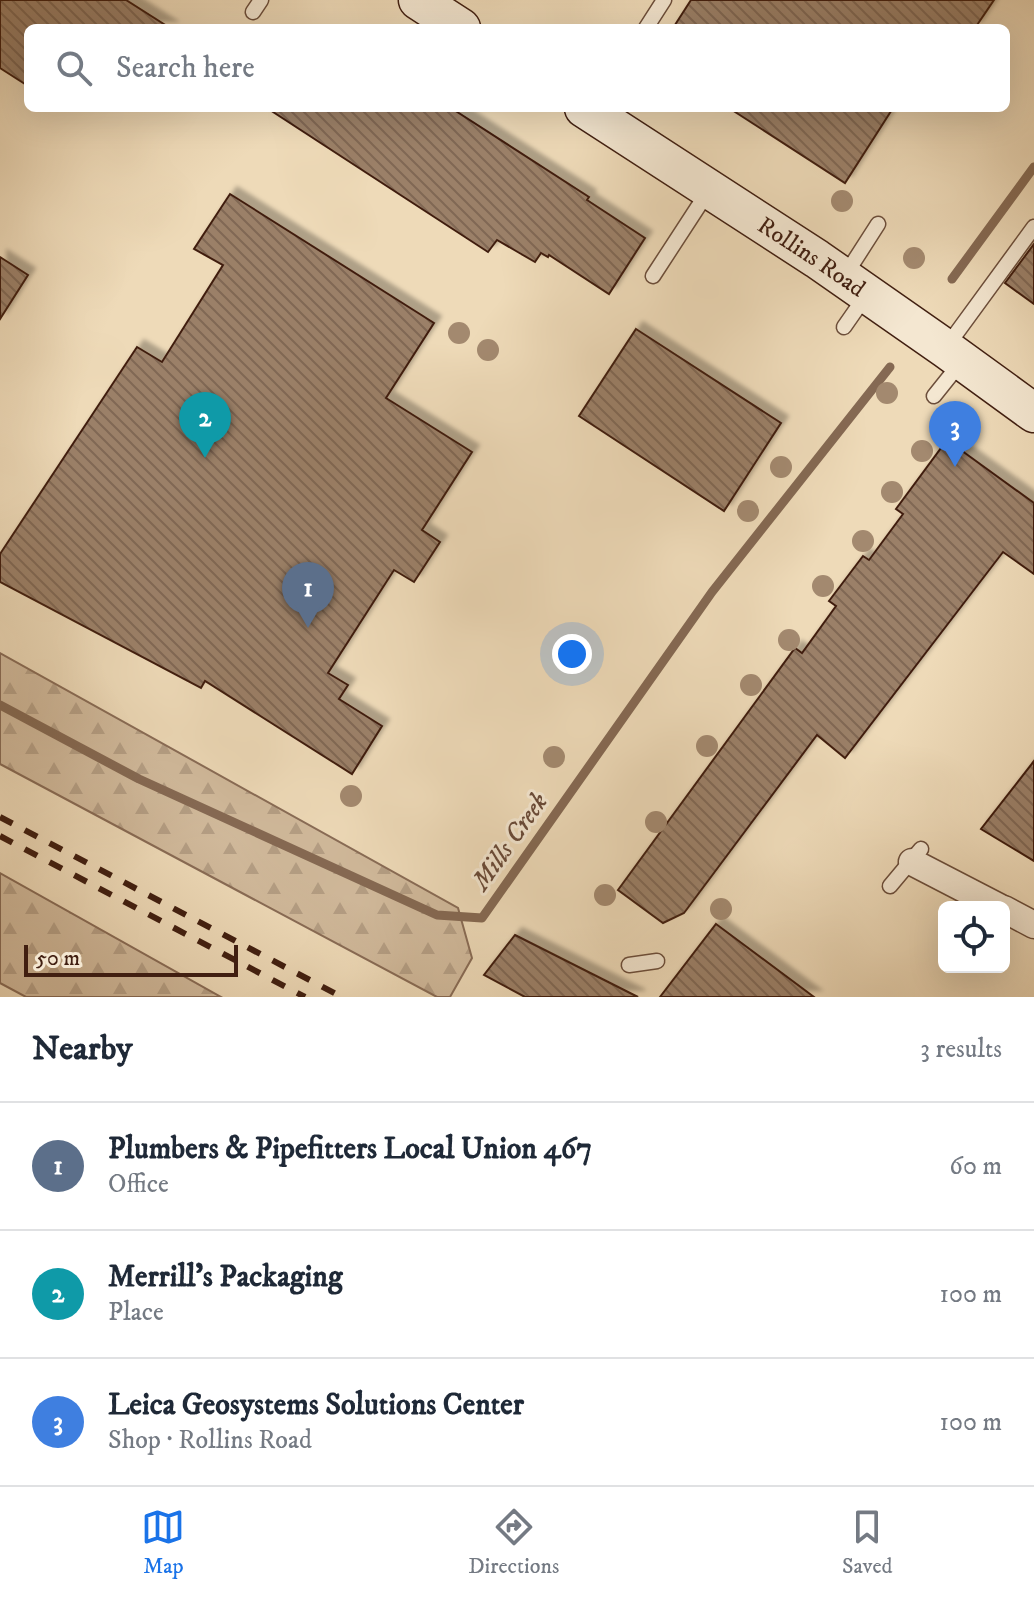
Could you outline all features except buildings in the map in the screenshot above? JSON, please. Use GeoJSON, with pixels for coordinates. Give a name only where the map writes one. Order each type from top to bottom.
{"type":"FeatureCollection","features":[{"type":"Feature","properties":{"kind":"main road"},"geometry":{"type":"LineString","coordinates":[[418,0],[455,24]]}},
{"type":"Feature","properties":{"kind":"main road","name":"Rollins Road"},"geometry":{"type":"LineString","coordinates":[[594,112],[856,286],[1034,413]]}},
{"type":"Feature","properties":{"kind":"street"},"geometry":{"type":"LineString","coordinates":[[916,855],[991,901]]}},
{"type":"Feature","properties":{"kind":"street"},"geometry":{"type":"LineString","coordinates":[[1010,912],[1034,925]]}},
{"type":"Feature","properties":{"kind":"lane"},"geometry":{"type":"LineString","coordinates":[[649,24],[664,0]]}},
{"type":"Feature","properties":{"kind":"lane"},"geometry":{"type":"LineString","coordinates":[[653,276],[709,189]]}},
{"type":"Feature","properties":{"kind":"lane"},"geometry":{"type":"LineString","coordinates":[[844,327],[878,224]]}},
{"type":"Feature","properties":{"kind":"lane"},"geometry":{"type":"LineString","coordinates":[[934,396],[989,290],[1034,227]]}},
{"type":"Feature","properties":{"kind":"lane"},"geometry":{"type":"LineString","coordinates":[[890,886],[916,855]]}},
{"type":"Feature","properties":{"kind":"lane"},"geometry":{"type":"LineString","coordinates":[[629,965],[657,961]]}},
{"type":"Feature","properties":{"kind":"green space"},"geometry":{"type":"Polygon","coordinates":[[[0,653],[458,908],[472,958],[450,997],[437,997],[0,764],[0,653]]]}},
{"type":"Feature","properties":{"kind":"green space"},"geometry":{"type":"Polygon","coordinates":[[[0,873],[221,997],[26,997],[0,983],[0,873]]]}},
{"type":"Feature","properties":{"kind":"waterway","name":"Mills Creek"},"geometry":{"type":"LineString","coordinates":[[952,279],[1034,167]]}},
{"type":"Feature","properties":{"kind":"waterway","name":"Mills Creek"},"geometry":{"type":"LineString","coordinates":[[0,705],[139,779],[437,915],[482,918],[712,592],[890,367]]}},
{"type":"Feature","properties":{"kind":"railway"},"geometry":{"type":"LineString","coordinates":[[0,817],[342,997]]}},
{"type":"Feature","properties":{"kind":"railway"},"geometry":{"type":"LineString","coordinates":[[0,836],[305,997]]}},
{"type":"Feature","properties":{"kind":"place","name":"Merrill’s Packaging"},"geometry":{"type":"Point","coordinates":[205,458]}},
{"type":"Feature","properties":{"kind":"place","name":"Leica Geosystems Solutions Center"},"geometry":{"type":"Point","coordinates":[955,467]}},
{"type":"Feature","properties":{"kind":"place","name":"Plumbers & Pipefitters Local Union 467"},"geometry":{"type":"Point","coordinates":[308,628]}}]}
